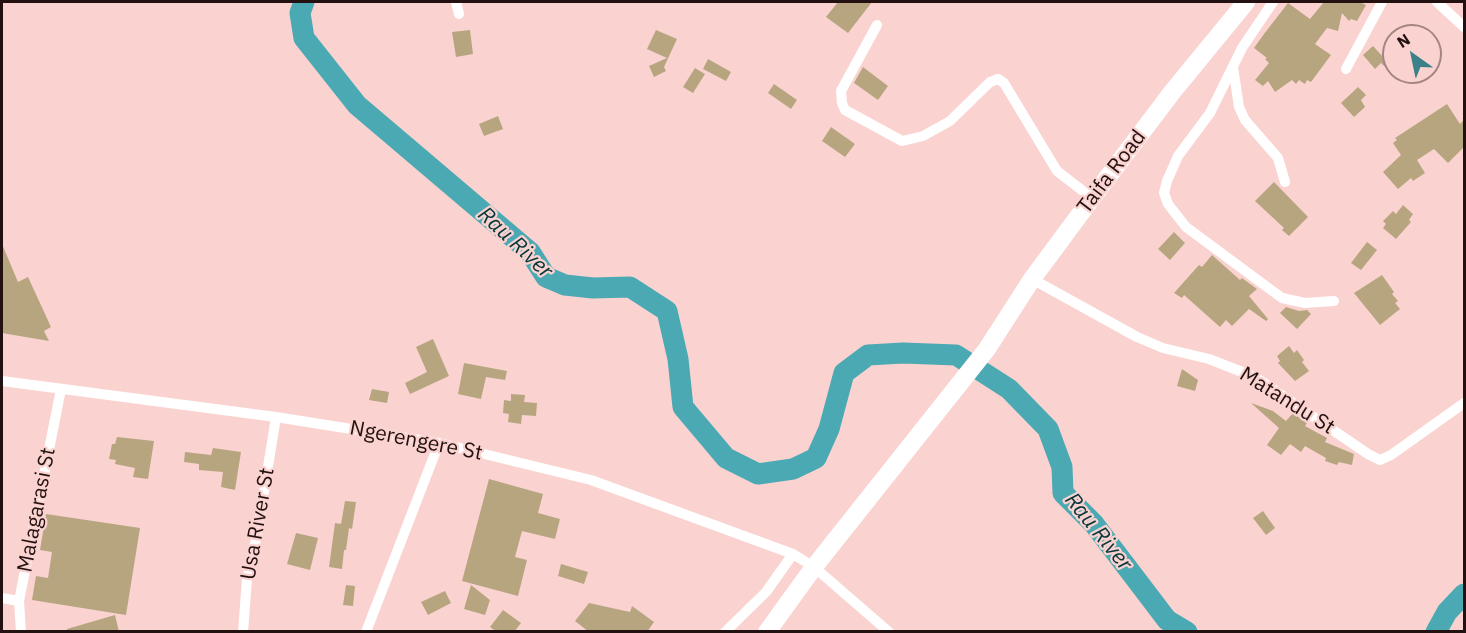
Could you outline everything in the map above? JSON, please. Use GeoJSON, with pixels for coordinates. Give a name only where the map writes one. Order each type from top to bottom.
{"type":"FeatureCollection","features":[{"type":"Feature","properties":{"kind":"highway","name":"Taifa Road"},"geometry":{"type":"LineString","coordinates":[[767,632],[814,567],[987,350],[1032,279],[1092,198],[1246,2]]}},
{"type":"Feature","properties":{"kind":"street"},"geometry":{"type":"LineString","coordinates":[[456,2],[459,14]]}},
{"type":"Feature","properties":{"kind":"street"},"geometry":{"type":"LineString","coordinates":[[1273,2],[1242,48],[1210,113],[1178,156],[1164,193],[1168,204],[1186,226],[1282,298],[1305,303],[1334,301]]}},
{"type":"Feature","properties":{"kind":"street"},"geometry":{"type":"LineString","coordinates":[[1346,69],[1382,2]]}},
{"type":"Feature","properties":{"kind":"street"},"geometry":{"type":"LineString","coordinates":[[1437,2],[1464,27]]}},
{"type":"Feature","properties":{"kind":"street"},"geometry":{"type":"LineString","coordinates":[[877,25],[842,91],[842,103],[845,110],[902,141],[923,136],[950,121],[990,82],[998,79],[1004,82],[1057,171],[1092,198]]}},
{"type":"Feature","properties":{"kind":"street"},"geometry":{"type":"LineString","coordinates":[[1233,67],[1239,107],[1245,120],[1278,158],[1285,182]]}},
{"type":"Feature","properties":{"kind":"street","name":"Matandu St"},"geometry":{"type":"LineString","coordinates":[[1032,279],[1137,337],[1163,348],[1209,359],[1255,377],[1380,460],[1391,455],[1464,403]]}},
{"type":"Feature","properties":{"kind":"street","name":"Ngerengere St"},"geometry":{"type":"LineString","coordinates":[[2,381],[276,417],[439,443],[591,480],[794,554],[814,567],[889,632]]}},
{"type":"Feature","properties":{"kind":"street","name":"Malagarasi St"},"geometry":{"type":"LineString","coordinates":[[21,632],[19,601],[61,389]]}},
{"type":"Feature","properties":{"kind":"street","name":"Usa River St"},"geometry":{"type":"LineString","coordinates":[[243,632],[247,579],[257,535],[276,417]]}},
{"type":"Feature","properties":{"kind":"street"},"geometry":{"type":"LineString","coordinates":[[366,632],[439,443]]}},
{"type":"Feature","properties":{"kind":"street"},"geometry":{"type":"LineString","coordinates":[[725,632],[766,592],[794,554]]}},
{"type":"Feature","properties":{"kind":"street"},"geometry":{"type":"LineString","coordinates":[[2,598],[19,601]]}},
{"type":"Feature","properties":{"kind":"building"},"geometry":{"type":"Polygon","coordinates":[[[838,2],[872,2],[848,33],[826,17],[838,2]]]}},
{"type":"Feature","properties":{"kind":"building"},"geometry":{"type":"Polygon","coordinates":[[[1324,2],[1360,2],[1366,5],[1357,21],[1351,19],[1349,21],[1342,13],[1338,31],[1327,28],[1315,44],[1331,55],[1311,82],[1307,80],[1305,84],[1299,80],[1296,84],[1292,80],[1275,92],[1268,81],[1263,86],[1255,80],[1269,63],[1265,59],[1267,58],[1254,48],[1288,3],[1310,19],[1324,2]]]}},
{"type":"Feature","properties":{"kind":"building"},"geometry":{"type":"Polygon","coordinates":[[[470,30],[473,54],[456,57],[452,32],[470,30]]]}},
{"type":"Feature","properties":{"kind":"building"},"geometry":{"type":"Polygon","coordinates":[[[656,30],[677,39],[664,67],[666,71],[654,77],[649,66],[667,58],[647,49],[656,30]]]}},
{"type":"Feature","properties":{"kind":"building"},"geometry":{"type":"Polygon","coordinates":[[[1373,46],[1382,56],[1382,64],[1375,69],[1363,55],[1373,46]]]}},
{"type":"Feature","properties":{"kind":"building"},"geometry":{"type":"Polygon","coordinates":[[[708,59],[731,72],[726,81],[703,69],[708,59]]]}},
{"type":"Feature","properties":{"kind":"building"},"geometry":{"type":"Polygon","coordinates":[[[863,67],[888,86],[878,100],[854,83],[863,67]]]}},
{"type":"Feature","properties":{"kind":"building"},"geometry":{"type":"Polygon","coordinates":[[[695,68],[705,74],[693,93],[683,87],[695,68]]]}},
{"type":"Feature","properties":{"kind":"building"},"geometry":{"type":"Polygon","coordinates":[[[774,84],[797,100],[791,109],[768,93],[774,84]]]}},
{"type":"Feature","properties":{"kind":"building"},"geometry":{"type":"Polygon","coordinates":[[[1358,87],[1366,95],[1361,100],[1365,107],[1354,117],[1341,103],[1358,87]]]}},
{"type":"Feature","properties":{"kind":"building"},"geometry":{"type":"Polygon","coordinates":[[[1447,104],[1460,124],[1464,120],[1464,147],[1448,163],[1434,149],[1417,160],[1425,173],[1413,181],[1411,178],[1398,189],[1383,172],[1401,155],[1393,143],[1397,140],[1395,138],[1447,104]]]}},
{"type":"Feature","properties":{"kind":"building"},"geometry":{"type":"Polygon","coordinates":[[[498,116],[503,129],[484,136],[479,124],[498,116]]]}},
{"type":"Feature","properties":{"kind":"building"},"geometry":{"type":"Polygon","coordinates":[[[831,127],[855,144],[845,157],[822,141],[831,127]]]}},
{"type":"Feature","properties":{"kind":"building"},"geometry":{"type":"Polygon","coordinates":[[[1274,182],[1308,217],[1289,236],[1282,230],[1284,228],[1255,201],[1274,182]]]}},
{"type":"Feature","properties":{"kind":"building"},"geometry":{"type":"Polygon","coordinates":[[[1403,205],[1413,214],[1409,220],[1411,222],[1396,239],[1383,228],[1386,224],[1383,221],[1393,211],[1396,214],[1403,205]]]}},
{"type":"Feature","properties":{"kind":"building"},"geometry":{"type":"Polygon","coordinates":[[[1174,232],[1185,243],[1170,260],[1158,249],[1174,232]]]}},
{"type":"Feature","properties":{"kind":"building"},"geometry":{"type":"Polygon","coordinates":[[[1367,242],[1377,250],[1361,270],[1351,263],[1367,242]]]}},
{"type":"Feature","properties":{"kind":"building"},"geometry":{"type":"Polygon","coordinates":[[[2,244],[18,282],[28,277],[51,327],[44,331],[49,341],[2,333],[2,244]]]}},
{"type":"Feature","properties":{"kind":"building"},"geometry":{"type":"Polygon","coordinates":[[[1212,255],[1240,280],[1242,278],[1257,289],[1249,296],[1268,319],[1266,321],[1249,309],[1232,326],[1226,320],[1220,327],[1184,295],[1182,298],[1174,293],[1199,265],[1202,267],[1212,255]]]}},
{"type":"Feature","properties":{"kind":"building"},"geometry":{"type":"Polygon","coordinates":[[[1382,275],[1394,292],[1392,294],[1398,301],[1395,303],[1400,309],[1380,325],[1354,293],[1382,275]]]}},
{"type":"Feature","properties":{"kind":"building"},"geometry":{"type":"Polygon","coordinates":[[[1286,307],[1299,311],[1307,310],[1311,314],[1297,329],[1280,313],[1286,307]]]}},
{"type":"Feature","properties":{"kind":"building"},"geometry":{"type":"Polygon","coordinates":[[[433,339],[449,376],[410,394],[405,383],[427,372],[416,347],[433,339]]]}},
{"type":"Feature","properties":{"kind":"building"},"geometry":{"type":"Polygon","coordinates":[[[1289,346],[1294,353],[1297,350],[1309,371],[1295,381],[1278,363],[1280,361],[1277,356],[1289,346]]]}},
{"type":"Feature","properties":{"kind":"building"},"geometry":{"type":"Polygon","coordinates":[[[464,363],[507,371],[505,380],[486,377],[481,399],[458,394],[464,363]]]}},
{"type":"Feature","properties":{"kind":"building"},"geometry":{"type":"Polygon","coordinates":[[[1182,369],[1198,380],[1195,391],[1177,386],[1182,369]]]}},
{"type":"Feature","properties":{"kind":"building"},"geometry":{"type":"Polygon","coordinates":[[[372,389],[389,392],[387,403],[369,400],[372,389]]]}},
{"type":"Feature","properties":{"kind":"building"},"geometry":{"type":"Polygon","coordinates":[[[511,394],[525,395],[524,402],[537,403],[536,416],[522,415],[521,424],[508,422],[509,414],[503,413],[504,400],[511,401],[511,394]]]}},
{"type":"Feature","properties":{"kind":"building"},"geometry":{"type":"Polygon","coordinates":[[[1251,403],[1273,411],[1286,421],[1293,413],[1307,423],[1305,426],[1327,438],[1325,442],[1354,454],[1352,465],[1339,462],[1337,465],[1325,461],[1326,458],[1305,446],[1301,452],[1290,444],[1281,455],[1267,445],[1279,428],[1251,403]]]}},
{"type":"Feature","properties":{"kind":"building"},"geometry":{"type":"Polygon","coordinates":[[[117,437],[154,441],[148,479],[133,477],[135,468],[115,464],[116,460],[109,459],[112,444],[115,444],[117,437]]]}},
{"type":"Feature","properties":{"kind":"building"},"geometry":{"type":"Polygon","coordinates":[[[213,448],[241,452],[235,490],[221,487],[223,472],[199,470],[199,464],[184,462],[185,452],[211,455],[213,448]]]}},
{"type":"Feature","properties":{"kind":"building"},"geometry":{"type":"Polygon","coordinates":[[[489,479],[543,494],[538,513],[560,519],[555,539],[522,531],[515,557],[527,560],[518,596],[462,581],[489,479]]]}},
{"type":"Feature","properties":{"kind":"building"},"geometry":{"type":"Polygon","coordinates":[[[345,501],[356,502],[352,529],[349,528],[346,550],[344,550],[342,569],[329,567],[335,523],[341,524],[345,501]]]}},
{"type":"Feature","properties":{"kind":"building"},"geometry":{"type":"Polygon","coordinates":[[[1263,511],[1275,528],[1266,535],[1253,518],[1263,511]]]}},
{"type":"Feature","properties":{"kind":"building"},"geometry":{"type":"Polygon","coordinates":[[[46,514],[140,528],[126,615],[32,600],[36,576],[48,578],[52,552],[40,550],[46,514]]]}},
{"type":"Feature","properties":{"kind":"building"},"geometry":{"type":"Polygon","coordinates":[[[296,533],[318,538],[310,570],[287,564],[296,533]]]}},
{"type":"Feature","properties":{"kind":"building"},"geometry":{"type":"Polygon","coordinates":[[[561,564],[588,572],[584,584],[558,576],[561,564]]]}},
{"type":"Feature","properties":{"kind":"building"},"geometry":{"type":"Polygon","coordinates":[[[346,585],[355,586],[353,606],[343,605],[346,585]]]}},
{"type":"Feature","properties":{"kind":"building"},"geometry":{"type":"Polygon","coordinates":[[[471,585],[490,600],[485,615],[464,609],[471,585]]]}},
{"type":"Feature","properties":{"kind":"building"},"geometry":{"type":"Polygon","coordinates":[[[445,591],[451,603],[428,615],[421,602],[445,591]]]}},
{"type":"Feature","properties":{"kind":"building"},"geometry":{"type":"Polygon","coordinates":[[[589,603],[630,612],[632,606],[654,622],[647,632],[589,632],[575,621],[589,603]]]}},
{"type":"Feature","properties":{"kind":"building"},"geometry":{"type":"Polygon","coordinates":[[[503,610],[521,623],[514,632],[497,632],[490,627],[503,610]]]}},
{"type":"Feature","properties":{"kind":"building"},"geometry":{"type":"Polygon","coordinates":[[[115,615],[119,632],[67,632],[67,629],[115,615]]]}},
{"type":"Feature","properties":{"kind":"waterway","name":"Rau River"},"geometry":{"type":"LineString","coordinates":[[304,2],[300,13],[304,38],[357,105],[530,252],[546,277],[565,285],[593,288],[630,287],[667,311],[678,359],[683,407],[726,458],[758,474],[793,469],[816,458],[829,429],[844,373],[868,355],[903,353],[956,355],[1009,389],[1048,429],[1062,467],[1063,493],[1094,524],[1167,620],[1187,632]]}},
{"type":"Feature","properties":{"kind":"waterway","name":"Rau River"},"geometry":{"type":"LineString","coordinates":[[1436,632],[1447,612],[1464,594]]}}]}
